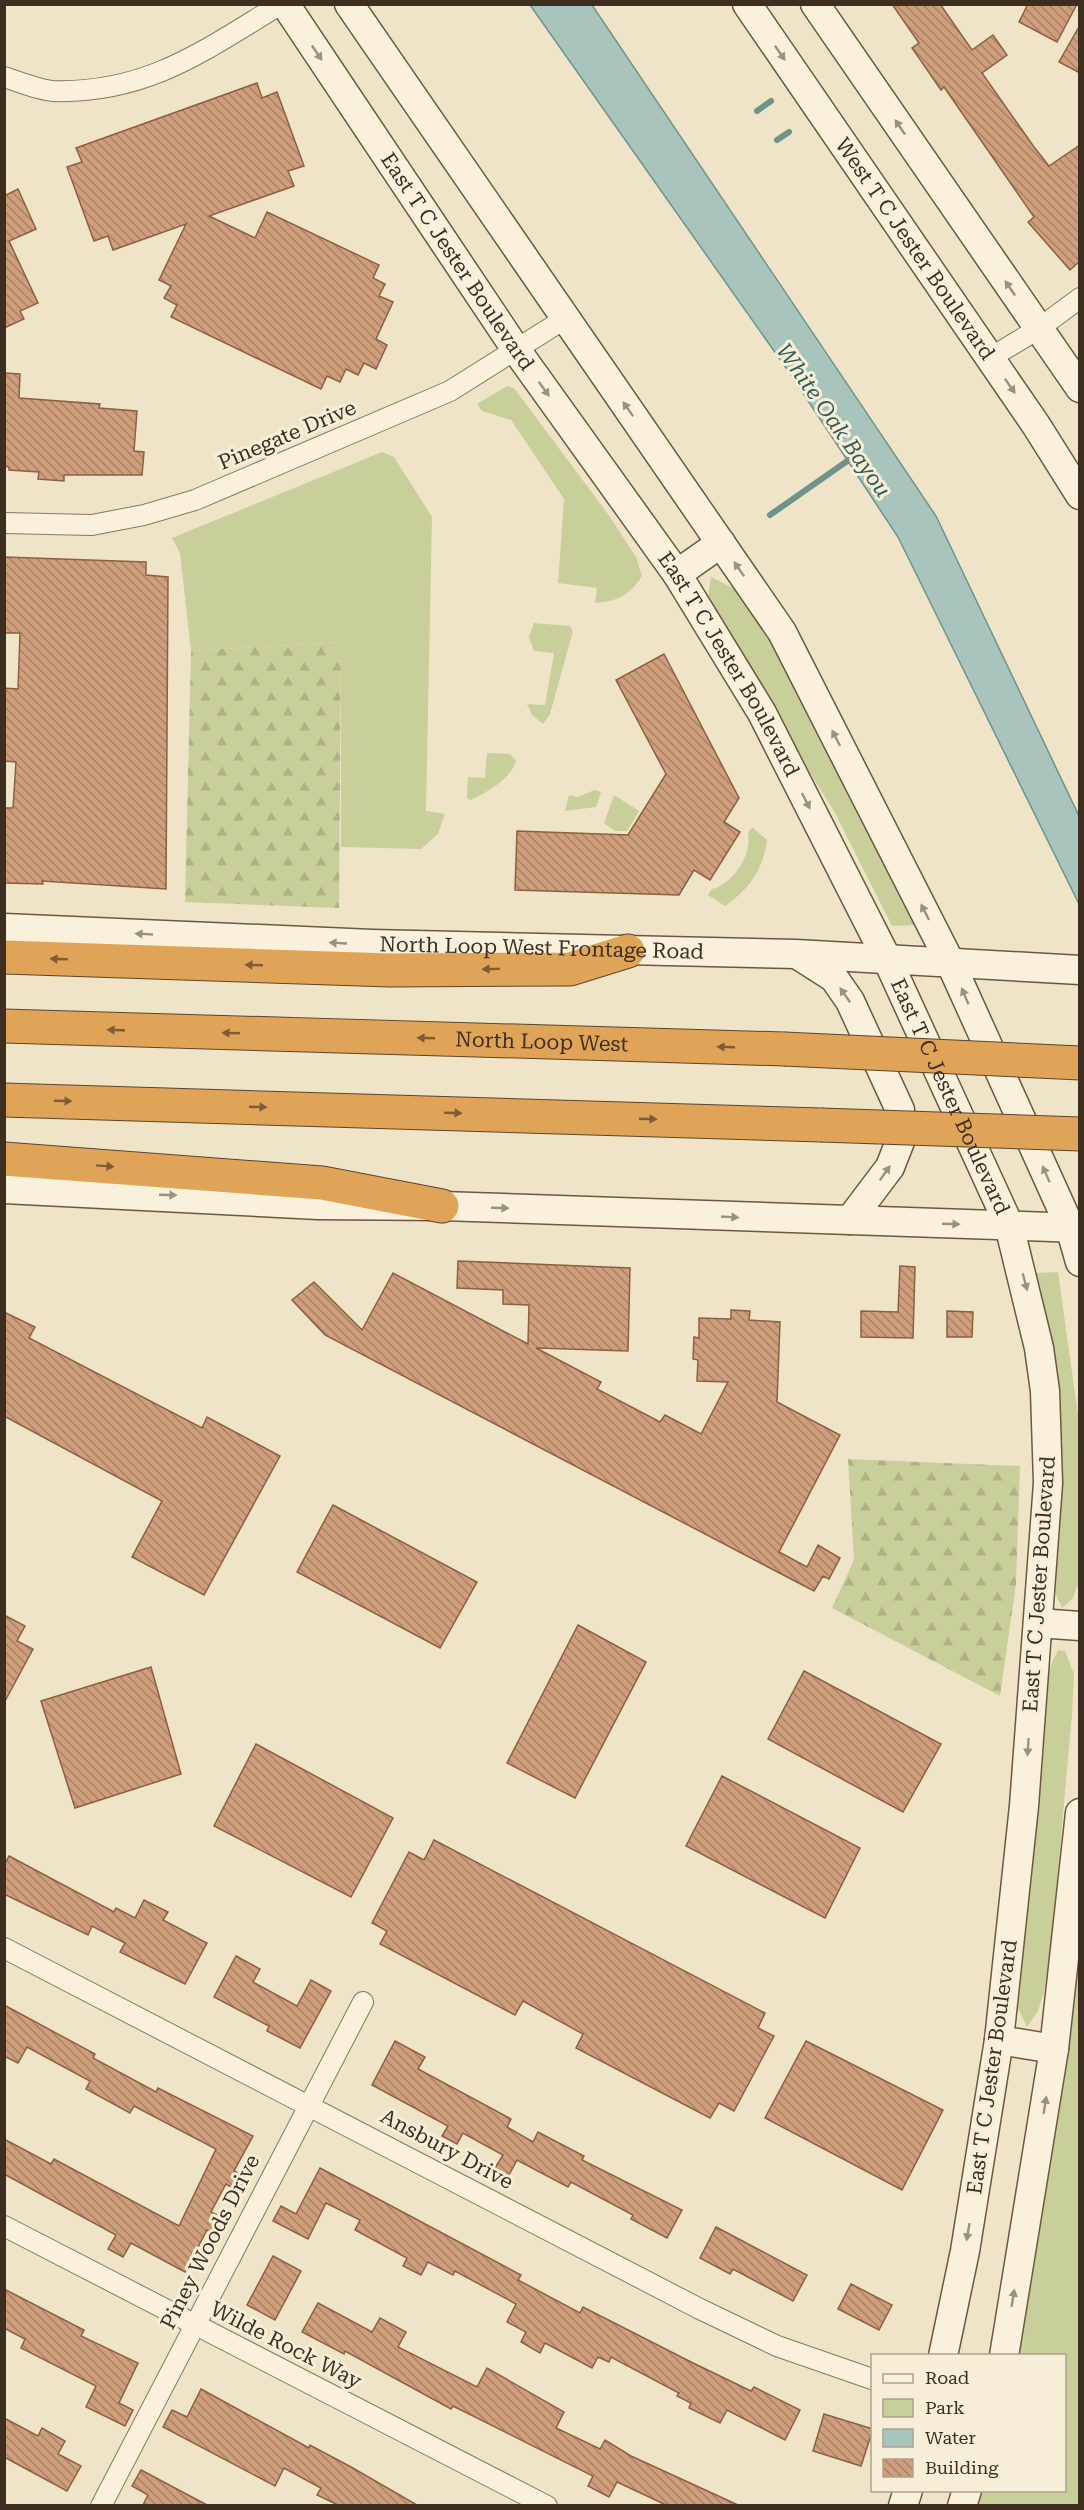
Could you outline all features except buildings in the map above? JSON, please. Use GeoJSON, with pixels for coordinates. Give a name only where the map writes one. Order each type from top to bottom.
{"type":"FeatureCollection","features":[{"type":"Feature","properties":{"kind":"highway"},"geometry":{"type":"LineString","coordinates":[[4,957],[390,970],[570,969],[628,951]]}},
{"type":"Feature","properties":{"kind":"highway","name":"North Loop West"},"geometry":{"type":"LineString","coordinates":[[4,1026],[784,1049],[1080,1063]]}},
{"type":"Feature","properties":{"kind":"highway"},"geometry":{"type":"LineString","coordinates":[[4,1100],[1080,1134]]}},
{"type":"Feature","properties":{"kind":"highway"},"geometry":{"type":"LineString","coordinates":[[4,1159],[322,1183],[442,1206]]}},
{"type":"Feature","properties":{"kind":"street"},"geometry":{"type":"LineString","coordinates":[[4,77],[52,91],[129,84],[193,58],[283,4]]}},
{"type":"Feature","properties":{"kind":"street","name":"East T C Jester Boulevard"},"geometry":{"type":"LineString","coordinates":[[283,4],[517,351],[677,574],[762,713],[888,961],[1009,1226],[1034,1321],[1045,1391],[1048,1472],[1017,1885],[999,2040],[967,2240],[943,2354]]}},
{"type":"Feature","properties":{"kind":"street"},"geometry":{"type":"LineString","coordinates":[[349,4],[782,632],[951,964],[1075,1227],[1080,1262]]}},
{"type":"Feature","properties":{"kind":"street","name":"West T C Jester Boulevard"},"geometry":{"type":"LineString","coordinates":[[747,4],[990,358],[1080,495]]}},
{"type":"Feature","properties":{"kind":"street"},"geometry":{"type":"LineString","coordinates":[[815,4],[1080,388]]}},
{"type":"Feature","properties":{"kind":"street"},"geometry":{"type":"LineString","coordinates":[[990,358],[1038,329],[1080,298]]}},
{"type":"Feature","properties":{"kind":"street","name":"Pinegate Drive"},"geometry":{"type":"LineString","coordinates":[[4,523],[92,525],[144,515],[195,500],[450,391],[517,351],[566,318]]}},
{"type":"Feature","properties":{"kind":"street"},"geometry":{"type":"LineString","coordinates":[[677,574],[721,543]]}},
{"type":"Feature","properties":{"kind":"street","name":"North Loop West Frontage Road"},"geometry":{"type":"LineString","coordinates":[[4,928],[372,944],[796,954],[888,961],[1080,970]]}},
{"type":"Feature","properties":{"kind":"street"},"geometry":{"type":"LineString","coordinates":[[796,954],[834,978],[850,1001],[900,1110],[901,1139],[890,1167],[850,1220]]}},
{"type":"Feature","properties":{"kind":"street"},"geometry":{"type":"LineString","coordinates":[[4,1189],[318,1204],[1075,1227]]}},
{"type":"Feature","properties":{"kind":"street"},"geometry":{"type":"LineString","coordinates":[[1038,1623],[1080,1626]]}},
{"type":"Feature","properties":{"kind":"street"},"geometry":{"type":"LineString","coordinates":[[1004,2354],[1054,2049],[1080,1813]]}},
{"type":"Feature","properties":{"kind":"street","name":"Ansbury Drive"},"geometry":{"type":"LineString","coordinates":[[4,1948],[309,2104],[700,2309],[777,2346],[871,2378]]}},
{"type":"Feature","properties":{"kind":"street","name":"Piney Woods Drive"},"geometry":{"type":"LineString","coordinates":[[101,2505],[363,2002]]}},
{"type":"Feature","properties":{"kind":"street"},"geometry":{"type":"LineString","coordinates":[[999,2040],[1054,2049]]}},
{"type":"Feature","properties":{"kind":"street","name":"Wilde Rock Way"},"geometry":{"type":"LineString","coordinates":[[4,2226],[547,2505]]}},
{"type":"Feature","properties":{"kind":"green space"},"geometry":{"type":"Polygon","coordinates":[[[507,386],[514,388],[608,514],[636,557],[642,576],[622,596],[610,601],[595,603],[597,588],[558,583],[564,499],[511,420],[482,411],[477,404],[507,386]]]}},
{"type":"Feature","properties":{"kind":"green space"},"geometry":{"type":"Polygon","coordinates":[[[382,452],[394,457],[432,517],[426,811],[445,814],[438,834],[421,849],[341,847],[341,642],[191,651],[180,553],[172,538],[382,452]]]}},
{"type":"Feature","properties":{"kind":"green space"},"geometry":{"type":"Polygon","coordinates":[[[711,577],[737,590],[760,617],[915,925],[892,926],[835,813],[782,728],[752,668],[708,597],[711,577]]]}},
{"type":"Feature","properties":{"kind":"green space"},"geometry":{"type":"Polygon","coordinates":[[[534,623],[570,626],[573,631],[550,714],[543,724],[532,715],[527,704],[545,705],[554,653],[534,651],[529,637],[534,623]]]}},
{"type":"Feature","properties":{"kind":"green space"},"geometry":{"type":"Polygon","coordinates":[[[341,642],[339,908],[185,902],[191,651],[341,642]]]}},
{"type":"Feature","properties":{"kind":"green space"},"geometry":{"type":"Polygon","coordinates":[[[487,753],[510,754],[516,761],[504,779],[490,790],[470,800],[467,798],[468,777],[485,778],[487,753]]]}},
{"type":"Feature","properties":{"kind":"green space"},"geometry":{"type":"Polygon","coordinates":[[[595,790],[601,792],[596,807],[565,811],[569,795],[577,797],[595,790]]]}},
{"type":"Feature","properties":{"kind":"green space"},"geometry":{"type":"Polygon","coordinates":[[[614,795],[639,811],[627,831],[615,831],[604,823],[614,795]]]}},
{"type":"Feature","properties":{"kind":"green space"},"geometry":{"type":"Polygon","coordinates":[[[752,827],[767,840],[759,869],[742,892],[725,906],[708,895],[712,889],[734,875],[744,859],[748,833],[752,827]]]}},
{"type":"Feature","properties":{"kind":"green space"},"geometry":{"type":"Polygon","coordinates":[[[1058,1272],[1079,1422],[1079,1581],[1073,1598],[1062,1608],[1047,1575],[1056,1390],[1046,1317],[1034,1273],[1058,1272]]]}},
{"type":"Feature","properties":{"kind":"green space"},"geometry":{"type":"Polygon","coordinates":[[[848,1459],[1020,1466],[1016,1584],[1000,1696],[832,1608],[854,1560],[848,1459]]]}},
{"type":"Feature","properties":{"kind":"green space"},"geometry":{"type":"Polygon","coordinates":[[[1058,1650],[1065,1651],[1074,1674],[1072,1715],[1052,1936],[1044,1992],[1038,2011],[1027,2027],[1017,2006],[1046,1675],[1058,1650]]]}},
{"type":"Feature","properties":{"kind":"green space"},"geometry":{"type":"Polygon","coordinates":[[[1079,1906],[1079,2505],[972,2506],[976,2492],[1066,2492],[1066,2354],[1010,2354],[1079,1906]]]}},
{"type":"Feature","properties":{"kind":"water","name":"White Oak Bayou"},"geometry":{"type":"Polygon","coordinates":[[[530,5],[592,5],[936,516],[1079,816],[1079,904],[898,537],[791,375],[530,5]]]}},
{"type":"Feature","properties":{"kind":"waterway"},"geometry":{"type":"LineString","coordinates":[[757,111],[771,101]]}},
{"type":"Feature","properties":{"kind":"waterway"},"geometry":{"type":"LineString","coordinates":[[777,140],[789,132]]}},
{"type":"Feature","properties":{"kind":"waterway","name":"White Oak Bayou"},"geometry":{"type":"LineString","coordinates":[[770,515],[853,457]]}}]}
